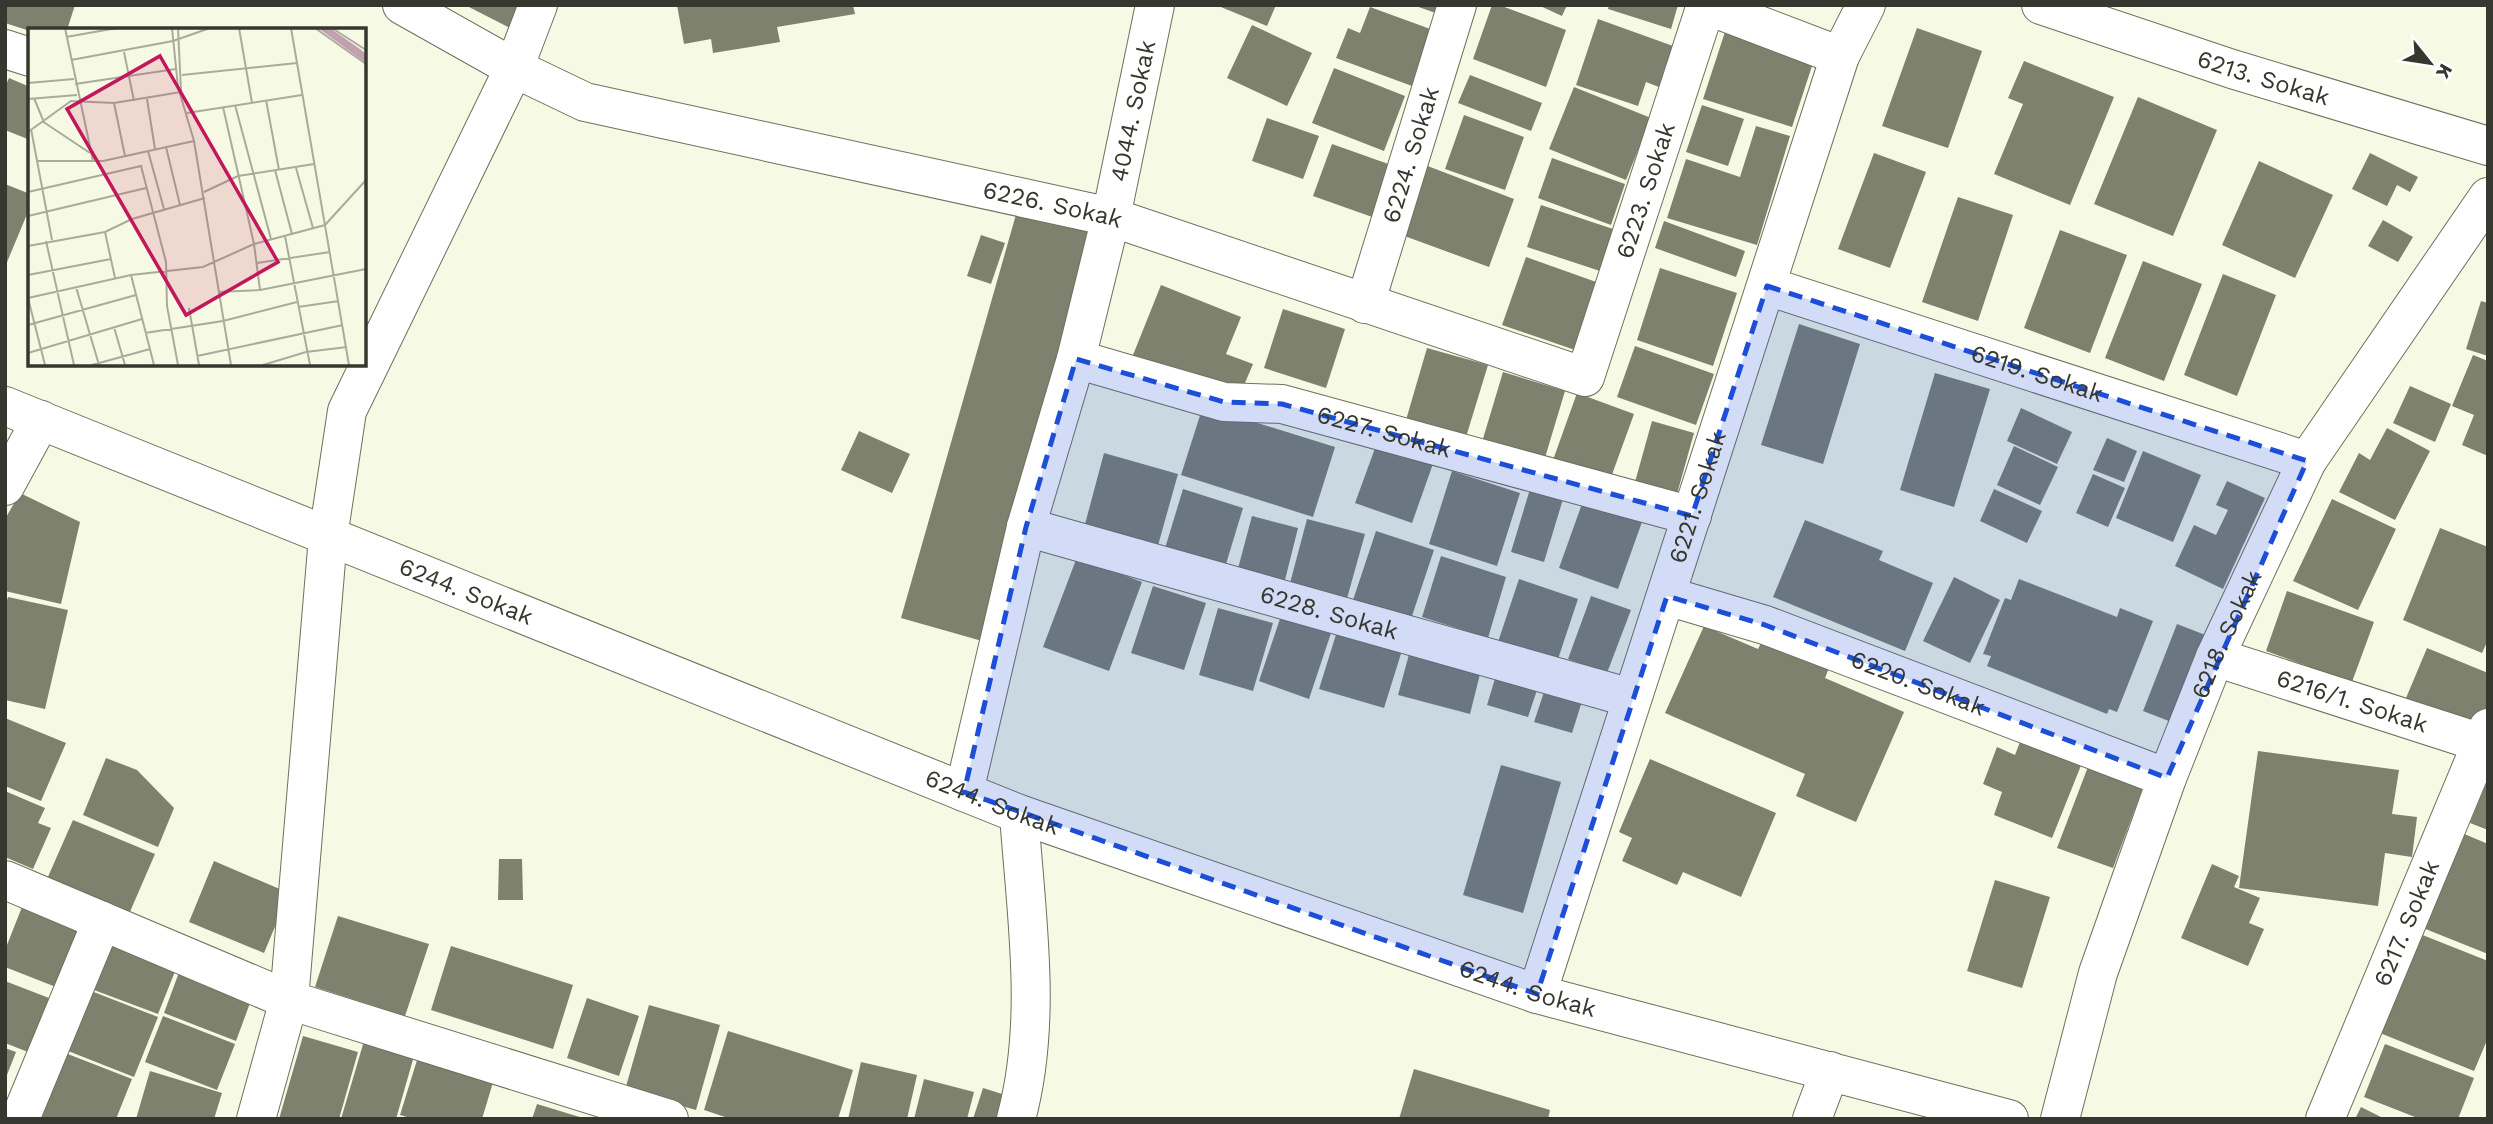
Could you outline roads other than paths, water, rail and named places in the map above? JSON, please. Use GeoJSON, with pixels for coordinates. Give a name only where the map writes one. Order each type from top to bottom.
{"type":"FeatureCollection","features":[{"type":"Feature","properties":{"kind":"street","name":"6226. Sokak"},"geometry":{"type":"LineString","coordinates":[[402,5],[514,68],[585,102],[1111,217],[1585,377]]}},
{"type":"Feature","properties":{"kind":"street"},"geometry":{"type":"LineString","coordinates":[[256,1119],[289,999],[328,537],[347,411],[514,68],[538,5]]}},
{"type":"Feature","properties":{"kind":"street","name":"4044. Sokak"},"geometry":{"type":"LineString","coordinates":[[964,792],[1026,527],[1076,359],[1111,217],[1155,5]]}},
{"type":"Feature","properties":{"kind":"street","name":"6224. Sokak"},"geometry":{"type":"LineString","coordinates":[[1365,304],[1457,5]]}},
{"type":"Feature","properties":{"kind":"street"},"geometry":{"type":"LineString","coordinates":[[1706,5],[1840,56]]}},
{"type":"Feature","properties":{"kind":"street","name":"6223. Sokak"},"geometry":{"type":"LineString","coordinates":[[1585,377],[1706,5]]}},
{"type":"Feature","properties":{"kind":"street","name":"6221. Sokak"},"geometry":{"type":"LineString","coordinates":[[1537,994],[1840,56],[1866,5]]}},
{"type":"Feature","properties":{"kind":"street","name":"6213. Sokak"},"geometry":{"type":"LineString","coordinates":[[2041,5],[2232,69],[2488,146]]}},
{"type":"Feature","properties":{"kind":"street"},"geometry":{"type":"LineString","coordinates":[[5,49],[28,56]]}},
{"type":"Feature","properties":{"kind":"street","name":"6218. Sokak"},"geometry":{"type":"LineString","coordinates":[[2060,1119],[2098,973],[2167,778],[2215,657],[2307,461],[2488,197]]}},
{"type":"Feature","properties":{"kind":"street","name":"6219. Sokak"},"geometry":{"type":"LineString","coordinates":[[1767,286],[2307,461]]}},
{"type":"Feature","properties":{"kind":"street","name":"6227. Sokak"},"geometry":{"type":"LineString","coordinates":[[1076,359],[1224,402],[1282,404],[1692,516]]}},
{"type":"Feature","properties":{"kind":"street","name":"6244. Sokak"},"geometry":{"type":"LineString","coordinates":[[5,406],[1019,814],[1537,994],[2009,1119]]}},
{"type":"Feature","properties":{"kind":"street"},"geometry":{"type":"LineString","coordinates":[[5,486],[41,420]]}},
{"type":"Feature","properties":{"kind":"street","name":"6228. Sokak"},"geometry":{"type":"LineString","coordinates":[[1026,527],[1631,698]]}},
{"type":"Feature","properties":{"kind":"street","name":"6220. Sokak"},"geometry":{"type":"LineString","coordinates":[[1667,596],[1765,625],[2167,778]]}},
{"type":"Feature","properties":{"kind":"street","name":"6216/1. Sokak"},"geometry":{"type":"LineString","coordinates":[[2215,657],[2486,739]]}},
{"type":"Feature","properties":{"kind":"street","name":"6217. Sokak"},"geometry":{"type":"LineString","coordinates":[[2325,1119],[2486,739]]}},
{"type":"Feature","properties":{"kind":"street"},"geometry":{"type":"LineString","coordinates":[[1016,1119],[1029,1041],[1031,975],[1019,814]]}},
{"type":"Feature","properties":{"kind":"street"},"geometry":{"type":"LineString","coordinates":[[5,880],[289,999],[669,1119]]}},
{"type":"Feature","properties":{"kind":"street"},"geometry":{"type":"LineString","coordinates":[[20,1119],[102,921]]}},
{"type":"Feature","properties":{"kind":"street"},"geometry":{"type":"LineString","coordinates":[[1812,1119],[1830,1071]]}}]}
